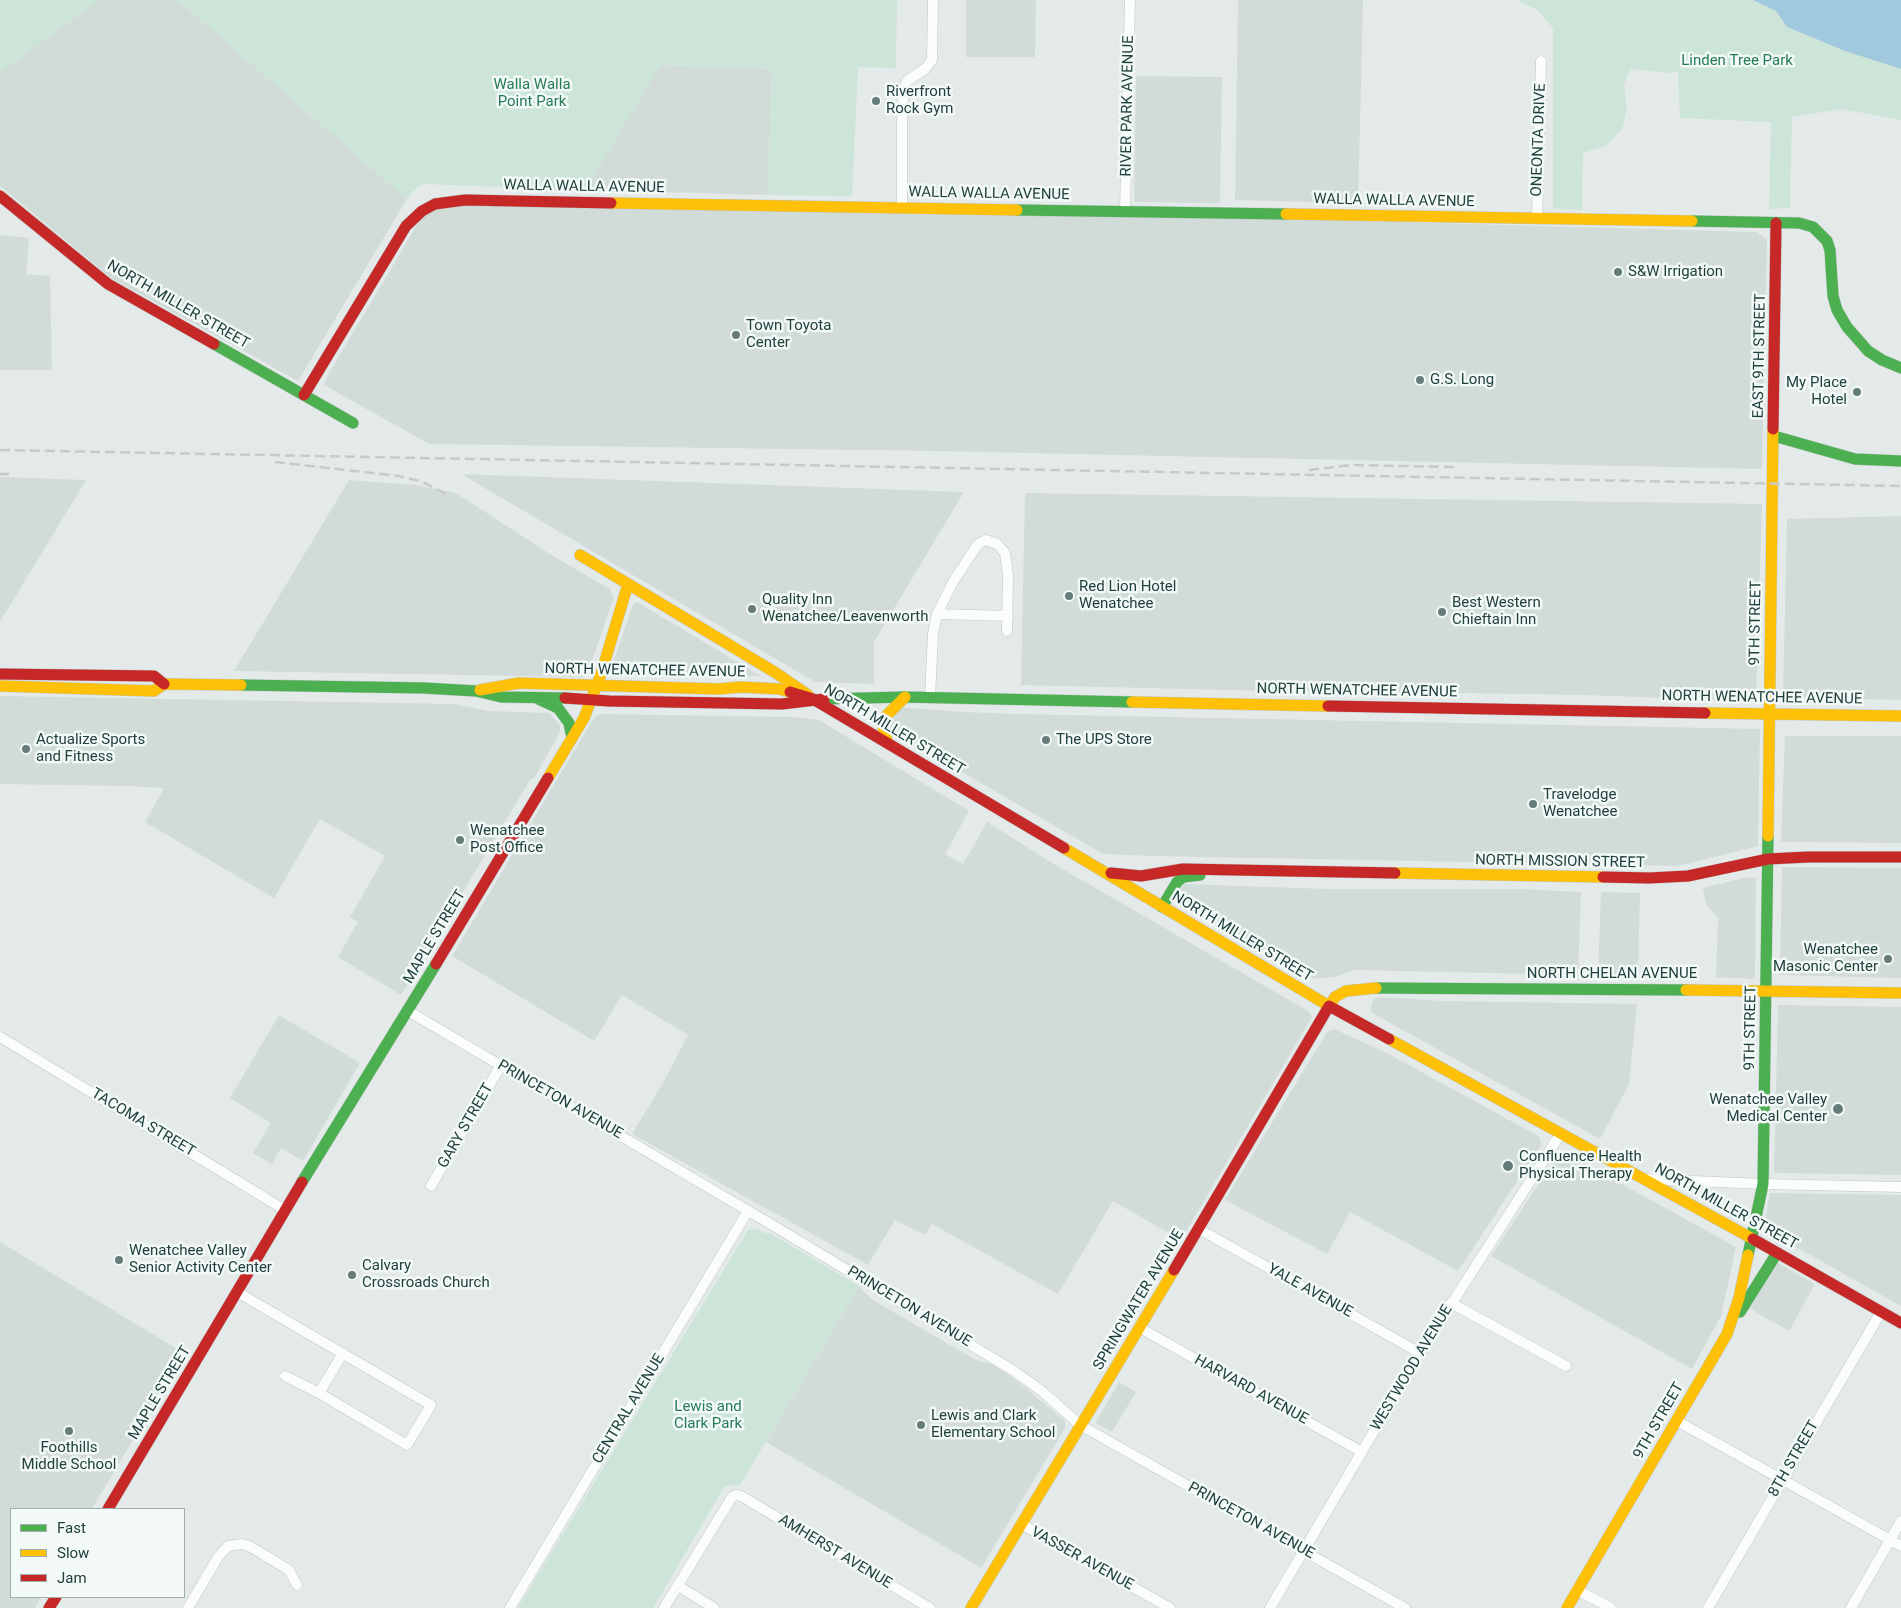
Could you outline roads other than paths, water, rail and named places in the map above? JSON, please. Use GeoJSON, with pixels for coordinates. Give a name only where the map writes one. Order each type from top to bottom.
{"type":"FeatureCollection","features":[{"type":"Feature","properties":{"kind":"street"},"geometry":{"type":"LineString","coordinates":[[902,208],[904,88],[907,81],[925,69],[932,60],[933,0]]}},
{"type":"Feature","properties":{"kind":"street","name":"RIVER PARK AVENUE"},"geometry":{"type":"LineString","coordinates":[[1125,211],[1130,0]]}},
{"type":"Feature","properties":{"kind":"street","name":"ONEONTA DRIVE"},"geometry":{"type":"LineString","coordinates":[[1536,219],[1541,61]]}},
{"type":"Feature","properties":{"kind":"street","name":"NORTH MILLER STREET"},"geometry":{"type":"LineString","coordinates":[[0,196],[108,284],[353,423]]}},
{"type":"Feature","properties":{"kind":"street","name":"WALLA WALLA AVENUE"},"geometry":{"type":"LineString","coordinates":[[304,395],[406,226],[422,211],[435,204],[465,200],[1799,222],[1808,225],[1827,241],[1830,250],[1833,296],[1837,310],[1846,327],[1868,351],[1901,368]]}},
{"type":"Feature","properties":{"kind":"street","name":"EAST 9TH STREET"},"geometry":{"type":"LineString","coordinates":[[1773,490],[1776,222]]}},
{"type":"Feature","properties":{"kind":"street"},"geometry":{"type":"LineString","coordinates":[[1774,436],[1855,459],[1901,461]]}},
{"type":"Feature","properties":{"kind":"street","name":"9TH STREET"},"geometry":{"type":"LineString","coordinates":[[1567,1608],[1727,1334],[1739,1298],[1753,1239],[1763,1184],[1773,490]]}},
{"type":"Feature","properties":{"kind":"street"},"geometry":{"type":"LineString","coordinates":[[930,698],[933,634],[937,614],[953,582],[978,544],[986,540],[997,544],[1005,553],[1008,576],[1007,631]]}},
{"type":"Feature","properties":{"kind":"street","name":"NORTH MILLER STREET"},"geometry":{"type":"LineString","coordinates":[[580,556],[776,673],[813,699],[1329,1006],[1901,1322]]}},
{"type":"Feature","properties":{"kind":"street","name":"MAPLE STREET"},"geometry":{"type":"LineString","coordinates":[[109,1508],[285,1210],[408,1011],[584,718],[597,685],[628,584]]}},
{"type":"Feature","properties":{"kind":"street"},"geometry":{"type":"LineString","coordinates":[[937,614],[1008,616]]}},
{"type":"Feature","properties":{"kind":"street","name":"NORTH WENATCHEE AVENUE"},"geometry":{"type":"LineString","coordinates":[[0,674],[154,676],[164,684]]}},
{"type":"Feature","properties":{"kind":"street","name":"NORTH WENATCHEE AVENUE"},"geometry":{"type":"LineString","coordinates":[[476,691],[519,683],[718,689],[741,688],[780,689],[813,699]]}},
{"type":"Feature","properties":{"kind":"street","name":"NORTH WENATCHEE AVENUE"},"geometry":{"type":"LineString","coordinates":[[0,686],[154,691],[164,684],[424,688],[476,691],[501,697],[782,704],[813,699],[905,697],[1901,716]]}},
{"type":"Feature","properties":{"kind":"street"},"geometry":{"type":"LineString","coordinates":[[888,744],[884,727],[885,717],[905,697]]}},
{"type":"Feature","properties":{"kind":"street"},"geometry":{"type":"LineString","coordinates":[[536,698],[558,708],[562,712],[570,723],[572,738]]}},
{"type":"Feature","properties":{"kind":"street","name":"NORTH MISSION STREET"},"geometry":{"type":"LineString","coordinates":[[1104,872],[1141,876],[1183,868],[1649,878],[1688,876],[1768,859],[1834,856],[1901,857]]}},
{"type":"Feature","properties":{"kind":"street","name":"NORTH MISSION STREET"},"geometry":{"type":"LineString","coordinates":[[1162,907],[1177,882],[1182,878],[1217,870]]}},
{"type":"Feature","properties":{"kind":"street","name":"NORTH CHELAN AVENUE"},"geometry":{"type":"LineString","coordinates":[[1329,1006],[1335,997],[1346,991],[1364,988],[1766,990],[1901,993]]}},
{"type":"Feature","properties":{"kind":"street","name":"SPRINGWATER AVENUE"},"geometry":{"type":"LineString","coordinates":[[971,1608],[1199,1229],[1329,1006]]}},
{"type":"Feature","properties":{"kind":"street","name":"PRINCETON AVENUE"},"geometry":{"type":"LineString","coordinates":[[408,1011],[748,1211],[1014,1371],[1043,1392],[1080,1425],[1405,1608]]}},
{"type":"Feature","properties":{"kind":"street","name":"TACOMA STREET"},"geometry":{"type":"LineString","coordinates":[[0,1037],[285,1210]]}},
{"type":"Feature","properties":{"kind":"street","name":"GARY STREET"},"geometry":{"type":"LineString","coordinates":[[431,1186],[501,1065]]}},
{"type":"Feature","properties":{"kind":"street","name":"WESTWOOD AVENUE"},"geometry":{"type":"LineString","coordinates":[[1270,1608],[1420,1353],[1561,1134]]}},
{"type":"Feature","properties":{"kind":"street"},"geometry":{"type":"LineString","coordinates":[[1644,1179],[1901,1187]]}},
{"type":"Feature","properties":{"kind":"street","name":"CENTRAL AVENUE"},"geometry":{"type":"LineString","coordinates":[[510,1608],[748,1211]]}},
{"type":"Feature","properties":{"kind":"street","name":"YALE AVENUE"},"geometry":{"type":"LineString","coordinates":[[1199,1229],[1420,1353]]}},
{"type":"Feature","properties":{"kind":"street"},"geometry":{"type":"LineString","coordinates":[[1727,1334],[1777,1253]]}},
{"type":"Feature","properties":{"kind":"street"},"geometry":{"type":"LineString","coordinates":[[237,1292],[430,1405],[407,1445],[319,1392],[285,1376]]}},
{"type":"Feature","properties":{"kind":"street"},"geometry":{"type":"LineString","coordinates":[[1452,1303],[1566,1366]]}},
{"type":"Feature","properties":{"kind":"street","name":"8TH STREET"},"geometry":{"type":"LineString","coordinates":[[1708,1608],[1881,1312]]}},
{"type":"Feature","properties":{"kind":"street","name":"HARVARD AVENUE"},"geometry":{"type":"LineString","coordinates":[[1140,1328],[1362,1452]]}},
{"type":"Feature","properties":{"kind":"street"},"geometry":{"type":"LineString","coordinates":[[319,1392],[343,1353]]}},
{"type":"Feature","properties":{"kind":"street"},"geometry":{"type":"LineString","coordinates":[[1677,1421],[1901,1546]]}},
{"type":"Feature","properties":{"kind":"street","name":"AMHERST AVENUE"},"geometry":{"type":"LineString","coordinates":[[678,1586],[732,1497],[741,1496],[930,1608]]}},
{"type":"Feature","properties":{"kind":"street"},"geometry":{"type":"LineString","coordinates":[[1851,1608],[1901,1521]]}},
{"type":"Feature","properties":{"kind":"street","name":"VASSER AVENUE"},"geometry":{"type":"LineString","coordinates":[[1021,1524],[1170,1608]]}},
{"type":"Feature","properties":{"kind":"street"},"geometry":{"type":"LineString","coordinates":[[188,1608],[218,1557],[228,1546],[242,1544],[251,1547],[289,1570],[297,1585]]}},
{"type":"Feature","properties":{"kind":"street"},"geometry":{"type":"LineString","coordinates":[[664,1608],[678,1586],[714,1608]]}},
{"type":"Feature","properties":{"kind":"street"},"geometry":{"type":"LineString","coordinates":[[1578,1590],[1611,1608]]}},
{"type":"Feature","properties":{"kind":"water"},"geometry":{"type":"Polygon","coordinates":[[[1753,0],[1901,0],[1901,69],[1845,51],[1787,27],[1776,11],[1753,0]]]}},
{"type":"Feature","properties":{"kind":"railway"},"geometry":{"type":"LineString","coordinates":[[0,450],[1901,486]]}},
{"type":"Feature","properties":{"kind":"railway"},"geometry":{"type":"LineString","coordinates":[[275,462],[399,476],[423,482],[446,494]]}},
{"type":"Feature","properties":{"kind":"railway"},"geometry":{"type":"LineString","coordinates":[[1309,470],[1351,465],[1454,467]]}},
{"type":"Feature","properties":{"kind":"railway"},"geometry":{"type":"LineString","coordinates":[[0,474],[9,474]]}},
{"type":"Feature","properties":{"kind":"place","name":"Riverfront Rock Gym"},"geometry":{"type":"Point","coordinates":[876,101]}},
{"type":"Feature","properties":{"kind":"place","name":"S&W Irrigation"},"geometry":{"type":"Point","coordinates":[1618,272]}},
{"type":"Feature","properties":{"kind":"place","name":"Town Toyota Center"},"geometry":{"type":"Point","coordinates":[736,335]}},
{"type":"Feature","properties":{"kind":"place","name":"G.S. Long"},"geometry":{"type":"Point","coordinates":[1420,380]}},
{"type":"Feature","properties":{"kind":"place","name":"My Place Hotel"},"geometry":{"type":"Point","coordinates":[1857,392]}},
{"type":"Feature","properties":{"kind":"place","name":"Red Lion Hotel Wenatchee"},"geometry":{"type":"Point","coordinates":[1069,596]}},
{"type":"Feature","properties":{"kind":"place","name":"Quality Inn Wenatchee/Leavenworth"},"geometry":{"type":"Point","coordinates":[752,609]}},
{"type":"Feature","properties":{"kind":"place","name":"Best Western Chieftain Inn"},"geometry":{"type":"Point","coordinates":[1442,612]}},
{"type":"Feature","properties":{"kind":"place","name":"The UPS Store"},"geometry":{"type":"Point","coordinates":[1046,740]}},
{"type":"Feature","properties":{"kind":"place","name":"Actualize Sports and Fitness"},"geometry":{"type":"Point","coordinates":[26,749]}},
{"type":"Feature","properties":{"kind":"place","name":"Travelodge Wenatchee"},"geometry":{"type":"Point","coordinates":[1533,804]}},
{"type":"Feature","properties":{"kind":"place","name":"Wenatchee Post Office"},"geometry":{"type":"Point","coordinates":[460,840]}},
{"type":"Feature","properties":{"kind":"place","name":"Wenatchee Masonic Center"},"geometry":{"type":"Point","coordinates":[1888,959]}},
{"type":"Feature","properties":{"kind":"place","name":"Wenatchee Valley Medical Center"},"geometry":{"type":"Point","coordinates":[1838,1109]}},
{"type":"Feature","properties":{"kind":"place","name":"Confluence Health Physical Therapy"},"geometry":{"type":"Point","coordinates":[1508,1166]}},
{"type":"Feature","properties":{"kind":"place","name":"Wenatchee Valley Senior Activity Center"},"geometry":{"type":"Point","coordinates":[119,1260]}},
{"type":"Feature","properties":{"kind":"place","name":"Calvary Crossroads Church"},"geometry":{"type":"Point","coordinates":[352,1275]}},
{"type":"Feature","properties":{"kind":"place","name":"Lewis and Clark Elementary School"},"geometry":{"type":"Point","coordinates":[921,1425]}},
{"type":"Feature","properties":{"kind":"place","name":"Foothills Middle School"},"geometry":{"type":"Point","coordinates":[69,1431]}},
{"type":"Feature","properties":{"kind":"park label","name":"Linden Tree Park"},"geometry":{"type":"Point","coordinates":[1737,61]}},
{"type":"Feature","properties":{"kind":"park label","name":"Walla Walla Point Park"},"geometry":{"type":"Point","coordinates":[532,94]}},
{"type":"Feature","properties":{"kind":"park label","name":"Lewis and Clark Park"},"geometry":{"type":"Point","coordinates":[708,1416]}}]}
